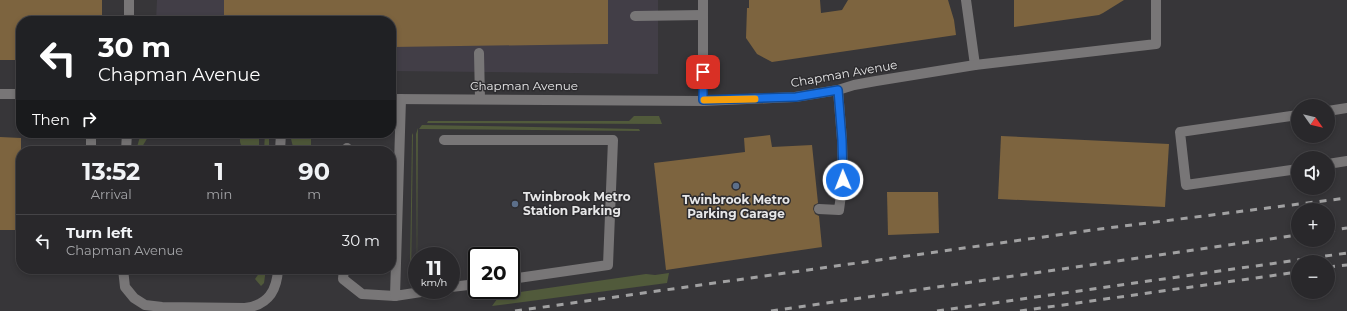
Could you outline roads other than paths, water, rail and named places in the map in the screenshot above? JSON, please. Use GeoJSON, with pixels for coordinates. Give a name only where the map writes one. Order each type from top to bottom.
{"type":"FeatureCollection","features":[{"type":"Feature","properties":{"kind":"street"},"geometry":{"type":"LineString","coordinates":[[129,0],[129,16]]}},
{"type":"Feature","properties":{"kind":"street"},"geometry":{"type":"LineString","coordinates":[[703,0],[703,100]]}},
{"type":"Feature","properties":{"kind":"street"},"geometry":{"type":"LineString","coordinates":[[966,0],[975,66]]}},
{"type":"Feature","properties":{"kind":"street","name":"Chapman Avenue"},"geometry":{"type":"LineString","coordinates":[[396,99],[703,100],[796,97],[838,90],[870,82],[975,66],[1156,44],[1156,0]]}},
{"type":"Feature","properties":{"kind":"street"},"geometry":{"type":"LineString","coordinates":[[635,16],[703,15]]}},
{"type":"Feature","properties":{"kind":"street"},"geometry":{"type":"LineString","coordinates":[[479,53],[480,99]]}},
{"type":"Feature","properties":{"kind":"street"},"geometry":{"type":"LineString","coordinates":[[819,209],[839,210],[843,180],[842,140],[838,90]]}},
{"type":"Feature","properties":{"kind":"street"},"geometry":{"type":"LineString","coordinates":[[0,94],[16,94]]}},
{"type":"Feature","properties":{"kind":"street"},"geometry":{"type":"LineString","coordinates":[[1335,110],[1347,108]]}},
{"type":"Feature","properties":{"kind":"street"},"geometry":{"type":"LineString","coordinates":[[1291,116],[1180,132],[1186,185],[1291,169]]}},
{"type":"Feature","properties":{"kind":"street"},"geometry":{"type":"LineString","coordinates":[[444,140],[613,140],[608,265],[520,277]]}},
{"type":"Feature","properties":{"kind":"street"},"geometry":{"type":"LineString","coordinates":[[1335,163],[1347,162]]}},
{"type":"Feature","properties":{"kind":"street"},"geometry":{"type":"LineString","coordinates":[[124,274],[125,287],[134,298],[145,305],[162,307],[245,308],[259,304],[272,294],[277,284],[278,274]]}},
{"type":"Feature","properties":{"kind":"street"},"geometry":{"type":"LineString","coordinates":[[344,274],[343,279],[362,294],[395,296],[408,294]]}},
{"type":"Feature","properties":{"kind":"street"},"geometry":{"type":"LineString","coordinates":[[395,274],[395,296]]}},
{"type":"Feature","properties":{"kind":"railway"},"geometry":{"type":"LineString","coordinates":[[515,311],[1100,229],[1347,198]]}},
{"type":"Feature","properties":{"kind":"railway"},"geometry":{"type":"LineString","coordinates":[[1335,230],[1347,228]]}},
{"type":"Feature","properties":{"kind":"railway"},"geometry":{"type":"LineString","coordinates":[[771,311],[1291,236]]}},
{"type":"Feature","properties":{"kind":"railway"},"geometry":{"type":"LineString","coordinates":[[937,311],[1347,253]]}},
{"type":"Feature","properties":{"kind":"railway"},"geometry":{"type":"LineString","coordinates":[[1335,266],[1347,265]]}},
{"type":"Feature","properties":{"kind":"railway"},"geometry":{"type":"LineString","coordinates":[[1020,311],[1291,273]]}},
{"type":"Feature","properties":{"kind":"place","name":"Twinbrook Metro Parking Garage"},"geometry":{"type":"Point","coordinates":[736,186]}},
{"type":"Feature","properties":{"kind":"place","name":"Twinbrook Metro Station Parking"},"geometry":{"type":"Point","coordinates":[515,204]}}]}
